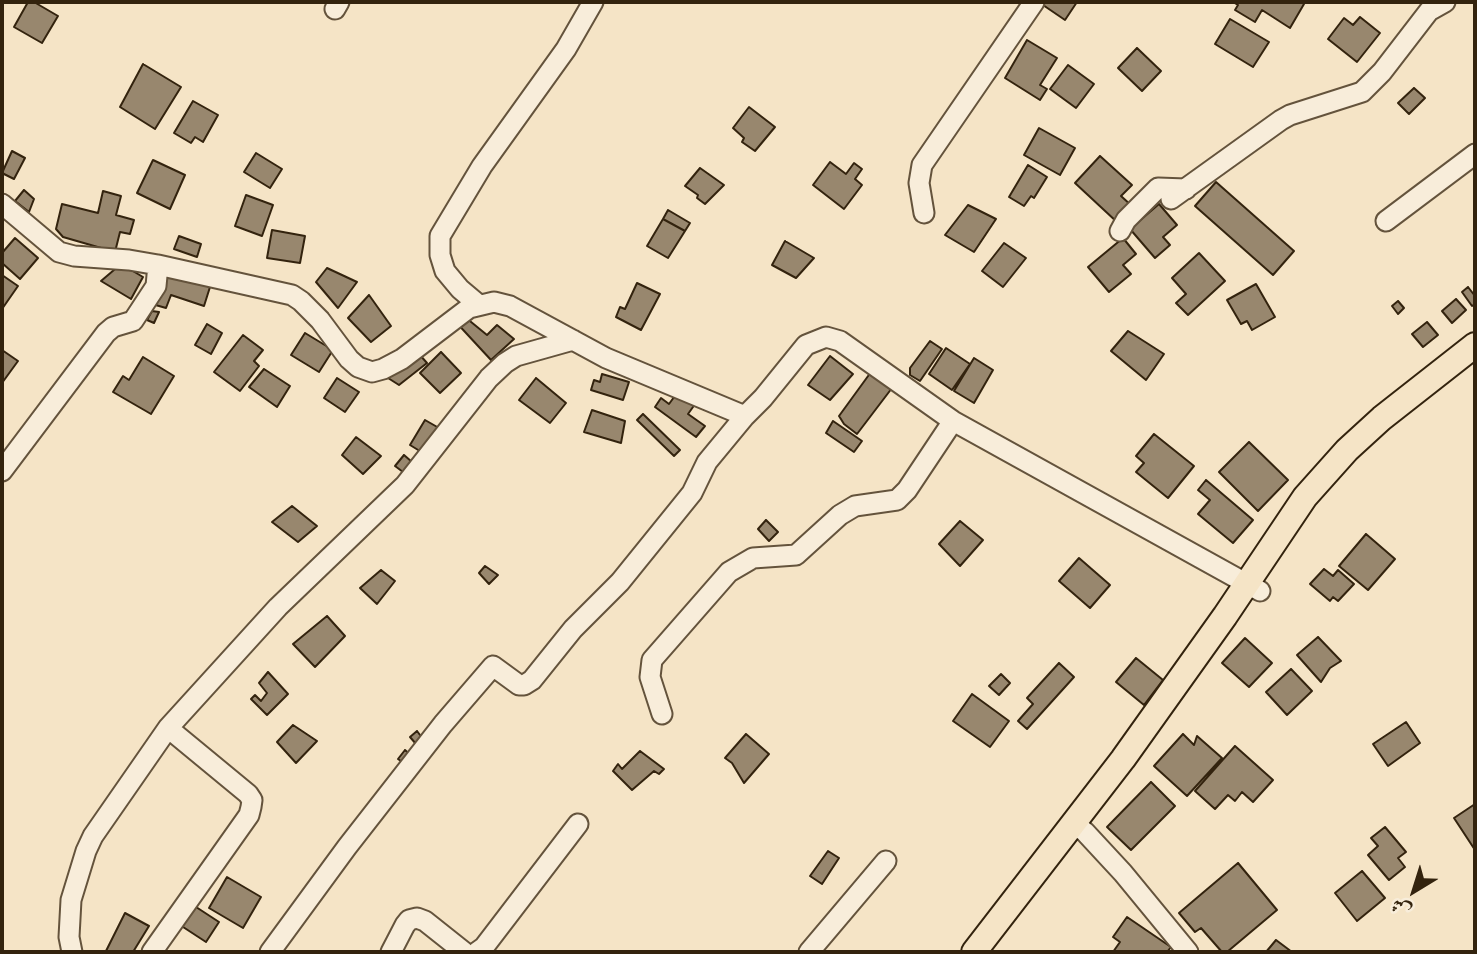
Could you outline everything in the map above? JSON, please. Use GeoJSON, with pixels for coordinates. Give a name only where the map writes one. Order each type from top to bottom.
{"type":"FeatureCollection","features":[{"type":"Feature","properties":{"kind":"main road"},"geometry":{"type":"LineString","coordinates":[[1253,587],[1305,497],[1348,450],[1411,394],[1475,345]]}},
{"type":"Feature","properties":{"kind":"main road"},"geometry":{"type":"LineString","coordinates":[[995,952],[1123,759],[1312,513],[1347,473],[1400,422],[1475,364]]}},
{"type":"Feature","properties":{"kind":"main road"},"geometry":{"type":"LineString","coordinates":[[974,952],[1079,828]]}},
{"type":"Feature","properties":{"kind":"street"},"geometry":{"type":"LineString","coordinates":[[479,305],[460,289],[445,271],[440,255],[440,236],[482,166],[544,82],[593,2]]}},
{"type":"Feature","properties":{"kind":"street"},"geometry":{"type":"LineString","coordinates":[[924,213],[919,183],[922,165],[1034,2]]}},
{"type":"Feature","properties":{"kind":"street"},"geometry":{"type":"LineString","coordinates":[[1120,231],[1126,220],[1158,188],[1179,194],[1281,120],[1362,92],[1382,72],[1429,11],[1444,2]]}},
{"type":"Feature","properties":{"kind":"street"},"geometry":{"type":"LineString","coordinates":[[1386,221],[1475,154]]}},
{"type":"Feature","properties":{"kind":"street"},"geometry":{"type":"LineString","coordinates":[[2,204],[59,252],[158,265],[292,295],[302,301],[320,320],[349,359],[358,367],[372,372],[402,359],[469,308],[494,302],[510,306],[606,358],[745,415]]}},
{"type":"Feature","properties":{"kind":"street"},"geometry":{"type":"LineString","coordinates":[[2,471],[106,333],[114,327],[133,321],[156,286],[158,265]]}},
{"type":"Feature","properties":{"kind":"street"},"geometry":{"type":"LineString","coordinates":[[270,952],[347,846],[443,724],[493,666],[519,685],[531,680],[573,629],[620,582],[692,493],[707,461],[745,415],[763,398],[806,345],[826,337],[840,341],[953,421],[1253,587]]}},
{"type":"Feature","properties":{"kind":"street"},"geometry":{"type":"LineString","coordinates":[[72,952],[69,937],[71,900],[86,851],[93,836],[168,728],[278,607],[405,485],[497,370],[516,356],[573,340]]}},
{"type":"Feature","properties":{"kind":"street"},"geometry":{"type":"LineString","coordinates":[[662,713],[650,677],[652,660],[729,572],[753,558],[796,555],[840,515],[855,506],[897,500],[953,421]]}},
{"type":"Feature","properties":{"kind":"street"},"geometry":{"type":"LineString","coordinates":[[152,952],[249,815],[252,800],[168,728]]}},
{"type":"Feature","properties":{"kind":"street"},"geometry":{"type":"LineString","coordinates":[[477,952],[484,947],[578,824]]}},
{"type":"Feature","properties":{"kind":"street"},"geometry":{"type":"LineString","coordinates":[[1079,828],[1188,952]]}},
{"type":"Feature","properties":{"kind":"street"},"geometry":{"type":"LineString","coordinates":[[808,952],[886,860]]}},
{"type":"Feature","properties":{"kind":"street"},"geometry":{"type":"LineString","coordinates":[[391,952],[405,925],[416,918],[425,921],[464,952]]}},
{"type":"Feature","properties":{"kind":"building"},"geometry":{"type":"Polygon","coordinates":[[[28,2],[34,2],[58,16],[42,43],[14,27],[28,2]]]}},
{"type":"Feature","properties":{"kind":"building"},"geometry":{"type":"Polygon","coordinates":[[[1077,2],[1065,20],[1040,3],[1077,2]]]}},
{"type":"Feature","properties":{"kind":"building"},"geometry":{"type":"Polygon","coordinates":[[[1233,2],[1304,4],[1290,28],[1262,10],[1255,22],[1235,10],[1238,5],[1233,2]]]}},
{"type":"Feature","properties":{"kind":"building"},"geometry":{"type":"Polygon","coordinates":[[[1360,17],[1380,33],[1357,62],[1328,39],[1344,18],[1353,25],[1360,17]]]}},
{"type":"Feature","properties":{"kind":"building"},"geometry":{"type":"Polygon","coordinates":[[[1230,19],[1269,42],[1253,67],[1215,44],[1230,19]]]}},
{"type":"Feature","properties":{"kind":"building"},"geometry":{"type":"Polygon","coordinates":[[[1027,40],[1057,58],[1040,85],[1047,89],[1040,100],[1005,78],[1027,40]]]}},
{"type":"Feature","properties":{"kind":"building"},"geometry":{"type":"Polygon","coordinates":[[[1137,48],[1161,71],[1142,91],[1118,68],[1137,48]]]}},
{"type":"Feature","properties":{"kind":"building"},"geometry":{"type":"Polygon","coordinates":[[[143,64],[181,87],[155,129],[120,107],[143,64]]]}},
{"type":"Feature","properties":{"kind":"building"},"geometry":{"type":"Polygon","coordinates":[[[1068,65],[1094,84],[1076,108],[1050,89],[1068,65]]]}},
{"type":"Feature","properties":{"kind":"building"},"geometry":{"type":"Polygon","coordinates":[[[1414,88],[1425,98],[1409,114],[1398,103],[1414,88]]]}},
{"type":"Feature","properties":{"kind":"building"},"geometry":{"type":"Polygon","coordinates":[[[193,101],[218,115],[203,142],[195,137],[191,143],[174,133],[193,101]]]}},
{"type":"Feature","properties":{"kind":"building"},"geometry":{"type":"Polygon","coordinates":[[[749,107],[775,127],[755,151],[742,142],[744,138],[733,128],[749,107]]]}},
{"type":"Feature","properties":{"kind":"building"},"geometry":{"type":"Polygon","coordinates":[[[1039,128],[1075,148],[1060,175],[1024,155],[1039,128]]]}},
{"type":"Feature","properties":{"kind":"building"},"geometry":{"type":"Polygon","coordinates":[[[12,151],[25,158],[14,179],[2,173],[12,151]]]}},
{"type":"Feature","properties":{"kind":"building"},"geometry":{"type":"Polygon","coordinates":[[[256,153],[282,169],[270,188],[244,172],[256,153]]]}},
{"type":"Feature","properties":{"kind":"building"},"geometry":{"type":"Polygon","coordinates":[[[1100,156],[1132,185],[1121,196],[1133,207],[1118,223],[1075,183],[1100,156]]]}},
{"type":"Feature","properties":{"kind":"building"},"geometry":{"type":"Polygon","coordinates":[[[153,160],[185,175],[170,209],[137,193],[153,160]]]}},
{"type":"Feature","properties":{"kind":"building"},"geometry":{"type":"Polygon","coordinates":[[[830,162],[846,174],[854,163],[862,169],[855,179],[862,185],[844,209],[813,185],[830,162]]]}},
{"type":"Feature","properties":{"kind":"building"},"geometry":{"type":"Polygon","coordinates":[[[1028,165],[1047,177],[1034,198],[1031,196],[1024,206],[1009,197],[1028,165]]]}},
{"type":"Feature","properties":{"kind":"building"},"geometry":{"type":"Polygon","coordinates":[[[700,168],[724,185],[705,204],[685,186],[700,168]]]}},
{"type":"Feature","properties":{"kind":"building"},"geometry":{"type":"Polygon","coordinates":[[[1216,182],[1294,251],[1273,275],[1195,206],[1216,182]]]}},
{"type":"Feature","properties":{"kind":"building"},"geometry":{"type":"Polygon","coordinates":[[[24,190],[34,199],[29,212],[15,201],[24,190]]]}},
{"type":"Feature","properties":{"kind":"building"},"geometry":{"type":"Polygon","coordinates":[[[103,191],[121,196],[116,215],[134,220],[130,234],[120,232],[115,252],[63,237],[56,229],[62,204],[98,213],[103,191]]]}},
{"type":"Feature","properties":{"kind":"building"},"geometry":{"type":"Polygon","coordinates":[[[246,195],[273,205],[262,236],[235,226],[246,195]]]}},
{"type":"Feature","properties":{"kind":"building"},"geometry":{"type":"Polygon","coordinates":[[[1159,204],[1177,225],[1163,237],[1170,245],[1155,258],[1130,229],[1159,204]]]}},
{"type":"Feature","properties":{"kind":"building"},"geometry":{"type":"Polygon","coordinates":[[[968,205],[996,219],[974,252],[945,235],[968,205]]]}},
{"type":"Feature","properties":{"kind":"building"},"geometry":{"type":"Polygon","coordinates":[[[668,210],[690,223],[685,231],[663,219],[668,210]]]}},
{"type":"Feature","properties":{"kind":"building"},"geometry":{"type":"Polygon","coordinates":[[[663,219],[685,231],[668,258],[647,246],[663,219]]]}},
{"type":"Feature","properties":{"kind":"building"},"geometry":{"type":"Polygon","coordinates":[[[272,230],[305,236],[300,263],[267,258],[272,230]]]}},
{"type":"Feature","properties":{"kind":"building"},"geometry":{"type":"Polygon","coordinates":[[[179,236],[201,244],[197,257],[174,249],[179,236]]]}},
{"type":"Feature","properties":{"kind":"building"},"geometry":{"type":"Polygon","coordinates":[[[15,238],[38,258],[20,279],[2,263],[2,253],[15,238]]]}},
{"type":"Feature","properties":{"kind":"building"},"geometry":{"type":"Polygon","coordinates":[[[1123,238],[1136,254],[1123,265],[1131,274],[1109,292],[1088,267],[1123,238]]]}},
{"type":"Feature","properties":{"kind":"building"},"geometry":{"type":"Polygon","coordinates":[[[785,241],[814,258],[796,278],[772,265],[785,241]]]}},
{"type":"Feature","properties":{"kind":"building"},"geometry":{"type":"Polygon","coordinates":[[[1004,243],[1026,258],[1003,287],[982,271],[1004,243]]]}},
{"type":"Feature","properties":{"kind":"building"},"geometry":{"type":"Polygon","coordinates":[[[1199,253],[1225,281],[1188,315],[1176,303],[1186,294],[1172,278],[1199,253]]]}},
{"type":"Feature","properties":{"kind":"building"},"geometry":{"type":"Polygon","coordinates":[[[121,264],[143,277],[131,299],[101,281],[121,264]]]}},
{"type":"Feature","properties":{"kind":"building"},"geometry":{"type":"Polygon","coordinates":[[[327,268],[357,282],[338,308],[316,282],[327,268]]]}},
{"type":"Feature","properties":{"kind":"building"},"geometry":{"type":"Polygon","coordinates":[[[163,271],[210,287],[204,306],[171,295],[166,308],[152,304],[163,271]]]}},
{"type":"Feature","properties":{"kind":"building"},"geometry":{"type":"Polygon","coordinates":[[[2,275],[18,286],[2,309],[2,275]]]}},
{"type":"Feature","properties":{"kind":"building"},"geometry":{"type":"Polygon","coordinates":[[[637,283],[660,294],[641,330],[616,317],[620,307],[625,309],[637,283]]]}},
{"type":"Feature","properties":{"kind":"building"},"geometry":{"type":"Polygon","coordinates":[[[1256,284],[1275,317],[1252,330],[1247,321],[1241,324],[1227,300],[1256,284]]]}},
{"type":"Feature","properties":{"kind":"building"},"geometry":{"type":"Polygon","coordinates":[[[1468,287],[1475,296],[1475,304],[1472,306],[1462,292],[1468,287]]]}},
{"type":"Feature","properties":{"kind":"building"},"geometry":{"type":"Polygon","coordinates":[[[369,295],[391,326],[371,342],[348,318],[369,295]]]}},
{"type":"Feature","properties":{"kind":"building"},"geometry":{"type":"Polygon","coordinates":[[[1456,299],[1466,310],[1452,323],[1442,311],[1456,299]]]}},
{"type":"Feature","properties":{"kind":"building"},"geometry":{"type":"Polygon","coordinates":[[[1398,301],[1404,308],[1398,314],[1392,306],[1398,301]]]}},
{"type":"Feature","properties":{"kind":"building"},"geometry":{"type":"Polygon","coordinates":[[[152,311],[159,312],[154,323],[147,320],[152,311]]]}},
{"type":"Feature","properties":{"kind":"building"},"geometry":{"type":"Polygon","coordinates":[[[465,317],[487,335],[497,325],[514,339],[491,360],[454,320],[465,317]]]}},
{"type":"Feature","properties":{"kind":"building"},"geometry":{"type":"Polygon","coordinates":[[[1427,322],[1438,335],[1423,347],[1412,334],[1427,322]]]}},
{"type":"Feature","properties":{"kind":"building"},"geometry":{"type":"Polygon","coordinates":[[[207,324],[222,333],[211,354],[195,345],[207,324]]]}},
{"type":"Feature","properties":{"kind":"building"},"geometry":{"type":"Polygon","coordinates":[[[1128,331],[1164,354],[1146,380],[1111,351],[1128,331]]]}},
{"type":"Feature","properties":{"kind":"building"},"geometry":{"type":"Polygon","coordinates":[[[305,333],[333,350],[319,372],[291,355],[305,333]]]}},
{"type":"Feature","properties":{"kind":"building"},"geometry":{"type":"Polygon","coordinates":[[[243,335],[263,350],[254,361],[259,366],[240,391],[214,372],[243,335]]]}},
{"type":"Feature","properties":{"kind":"building"},"geometry":{"type":"Polygon","coordinates":[[[930,341],[942,349],[920,381],[910,375],[910,368],[930,341]]]}},
{"type":"Feature","properties":{"kind":"building"},"geometry":{"type":"Polygon","coordinates":[[[946,348],[970,364],[952,390],[929,374],[946,348]]]}},
{"type":"Feature","properties":{"kind":"building"},"geometry":{"type":"Polygon","coordinates":[[[2,350],[18,361],[2,383],[2,350]]]}},
{"type":"Feature","properties":{"kind":"building"},"geometry":{"type":"Polygon","coordinates":[[[441,352],[461,373],[440,393],[420,373],[441,352]]]}},
{"type":"Feature","properties":{"kind":"building"},"geometry":{"type":"Polygon","coordinates":[[[419,354],[427,363],[399,385],[388,378],[419,354]]]}},
{"type":"Feature","properties":{"kind":"building"},"geometry":{"type":"Polygon","coordinates":[[[830,356],[853,374],[830,400],[808,385],[830,356]]]}},
{"type":"Feature","properties":{"kind":"building"},"geometry":{"type":"Polygon","coordinates":[[[143,357],[174,376],[151,414],[113,392],[123,376],[129,380],[143,357]]]}},
{"type":"Feature","properties":{"kind":"building"},"geometry":{"type":"Polygon","coordinates":[[[974,358],[993,370],[974,403],[954,391],[974,358]]]}},
{"type":"Feature","properties":{"kind":"building"},"geometry":{"type":"Polygon","coordinates":[[[264,369],[290,386],[277,407],[249,387],[264,369]]]}},
{"type":"Feature","properties":{"kind":"building"},"geometry":{"type":"Polygon","coordinates":[[[871,372],[892,388],[857,434],[844,424],[839,416],[871,372]]]}},
{"type":"Feature","properties":{"kind":"building"},"geometry":{"type":"Polygon","coordinates":[[[602,374],[629,382],[623,400],[591,390],[594,380],[600,382],[602,374]]]}},
{"type":"Feature","properties":{"kind":"building"},"geometry":{"type":"Polygon","coordinates":[[[337,378],[359,392],[345,412],[324,398],[337,378]]]}},
{"type":"Feature","properties":{"kind":"building"},"geometry":{"type":"Polygon","coordinates":[[[536,378],[566,403],[550,423],[519,400],[536,378]]]}},
{"type":"Feature","properties":{"kind":"building"},"geometry":{"type":"Polygon","coordinates":[[[677,393],[698,400],[688,414],[705,426],[696,437],[655,407],[661,398],[669,404],[677,393]]]}},
{"type":"Feature","properties":{"kind":"building"},"geometry":{"type":"Polygon","coordinates":[[[592,410],[625,421],[621,443],[584,432],[592,410]]]}},
{"type":"Feature","properties":{"kind":"building"},"geometry":{"type":"Polygon","coordinates":[[[643,414],[680,450],[674,456],[637,420],[643,414]]]}},
{"type":"Feature","properties":{"kind":"building"},"geometry":{"type":"Polygon","coordinates":[[[425,420],[439,428],[423,453],[410,445],[425,420]]]}},
{"type":"Feature","properties":{"kind":"building"},"geometry":{"type":"Polygon","coordinates":[[[833,421],[862,441],[854,452],[826,433],[833,421]]]}},
{"type":"Feature","properties":{"kind":"building"},"geometry":{"type":"Polygon","coordinates":[[[1154,434],[1194,466],[1168,498],[1136,472],[1144,463],[1136,456],[1154,434]]]}},
{"type":"Feature","properties":{"kind":"building"},"geometry":{"type":"Polygon","coordinates":[[[356,437],[381,456],[363,474],[342,455],[356,437]]]}},
{"type":"Feature","properties":{"kind":"building"},"geometry":{"type":"Polygon","coordinates":[[[1249,442],[1288,480],[1258,511],[1219,472],[1249,442]]]}},
{"type":"Feature","properties":{"kind":"building"},"geometry":{"type":"Polygon","coordinates":[[[404,455],[412,462],[403,472],[395,466],[404,455]]]}},
{"type":"Feature","properties":{"kind":"building"},"geometry":{"type":"Polygon","coordinates":[[[1206,480],[1253,520],[1233,543],[1198,514],[1210,500],[1198,490],[1206,480]]]}},
{"type":"Feature","properties":{"kind":"building"},"geometry":{"type":"Polygon","coordinates":[[[292,506],[317,526],[298,542],[272,522],[292,506]]]}},
{"type":"Feature","properties":{"kind":"building"},"geometry":{"type":"Polygon","coordinates":[[[766,520],[778,532],[769,541],[758,529],[766,520]]]}},
{"type":"Feature","properties":{"kind":"building"},"geometry":{"type":"Polygon","coordinates":[[[960,521],[983,540],[960,566],[939,544],[960,521]]]}},
{"type":"Feature","properties":{"kind":"building"},"geometry":{"type":"Polygon","coordinates":[[[1366,534],[1395,559],[1368,590],[1339,566],[1366,534]]]}},
{"type":"Feature","properties":{"kind":"building"},"geometry":{"type":"Polygon","coordinates":[[[1079,558],[1110,585],[1090,608],[1059,581],[1079,558]]]}},
{"type":"Feature","properties":{"kind":"building"},"geometry":{"type":"Polygon","coordinates":[[[485,566],[498,575],[489,584],[479,573],[485,566]]]}},
{"type":"Feature","properties":{"kind":"building"},"geometry":{"type":"Polygon","coordinates":[[[1324,569],[1333,576],[1338,570],[1354,584],[1338,601],[1333,597],[1330,601],[1310,584],[1324,569]]]}},
{"type":"Feature","properties":{"kind":"building"},"geometry":{"type":"Polygon","coordinates":[[[381,570],[395,581],[377,604],[360,588],[381,570]]]}},
{"type":"Feature","properties":{"kind":"building"},"geometry":{"type":"Polygon","coordinates":[[[327,616],[345,636],[315,667],[293,644],[327,616]]]}},
{"type":"Feature","properties":{"kind":"building"},"geometry":{"type":"Polygon","coordinates":[[[1318,637],[1341,661],[1330,668],[1321,682],[1297,655],[1318,637]]]}},
{"type":"Feature","properties":{"kind":"building"},"geometry":{"type":"Polygon","coordinates":[[[1245,638],[1272,663],[1249,687],[1222,663],[1245,638]]]}},
{"type":"Feature","properties":{"kind":"building"},"geometry":{"type":"Polygon","coordinates":[[[1136,658],[1163,680],[1144,705],[1116,682],[1136,658]]]}},
{"type":"Feature","properties":{"kind":"building"},"geometry":{"type":"Polygon","coordinates":[[[1059,663],[1074,677],[1027,729],[1018,721],[1033,704],[1027,698],[1059,663]]]}},
{"type":"Feature","properties":{"kind":"building"},"geometry":{"type":"Polygon","coordinates":[[[1291,669],[1312,691],[1287,715],[1266,692],[1291,669]]]}},
{"type":"Feature","properties":{"kind":"building"},"geometry":{"type":"Polygon","coordinates":[[[268,672],[288,694],[267,715],[251,699],[255,695],[261,701],[267,693],[259,683],[268,672]]]}},
{"type":"Feature","properties":{"kind":"building"},"geometry":{"type":"Polygon","coordinates":[[[1001,674],[1010,683],[999,695],[989,686],[1001,674]]]}},
{"type":"Feature","properties":{"kind":"building"},"geometry":{"type":"Polygon","coordinates":[[[972,694],[1009,721],[990,747],[953,721],[972,694]]]}},
{"type":"Feature","properties":{"kind":"building"},"geometry":{"type":"Polygon","coordinates":[[[1406,722],[1420,743],[1388,766],[1373,744],[1406,722]]]}},
{"type":"Feature","properties":{"kind":"building"},"geometry":{"type":"Polygon","coordinates":[[[293,725],[317,741],[296,763],[277,742],[293,725]]]}},
{"type":"Feature","properties":{"kind":"building"},"geometry":{"type":"Polygon","coordinates":[[[417,731],[423,739],[416,744],[410,737],[417,731]]]}},
{"type":"Feature","properties":{"kind":"building"},"geometry":{"type":"Polygon","coordinates":[[[746,734],[769,754],[744,783],[732,763],[725,758],[746,734]]]}},
{"type":"Feature","properties":{"kind":"building"},"geometry":{"type":"Polygon","coordinates":[[[1183,734],[1194,745],[1197,736],[1222,758],[1187,796],[1154,766],[1183,734]]]}},
{"type":"Feature","properties":{"kind":"building"},"geometry":{"type":"Polygon","coordinates":[[[1235,746],[1273,780],[1253,802],[1242,792],[1235,801],[1228,795],[1215,809],[1195,791],[1235,746]]]}},
{"type":"Feature","properties":{"kind":"building"},"geometry":{"type":"Polygon","coordinates":[[[405,750],[412,756],[405,764],[398,759],[405,750]]]}},
{"type":"Feature","properties":{"kind":"building"},"geometry":{"type":"Polygon","coordinates":[[[640,751],[664,769],[659,774],[654,771],[632,790],[613,771],[618,764],[622,769],[640,751]]]}},
{"type":"Feature","properties":{"kind":"building"},"geometry":{"type":"Polygon","coordinates":[[[1151,782],[1175,806],[1131,850],[1107,827],[1151,782]]]}},
{"type":"Feature","properties":{"kind":"building"},"geometry":{"type":"Polygon","coordinates":[[[1475,804],[1475,850],[1454,818],[1475,804]]]}},
{"type":"Feature","properties":{"kind":"building"},"geometry":{"type":"Polygon","coordinates":[[[1385,827],[1406,852],[1398,858],[1405,867],[1389,880],[1368,855],[1378,846],[1371,838],[1385,827]]]}},
{"type":"Feature","properties":{"kind":"building"},"geometry":{"type":"Polygon","coordinates":[[[828,851],[839,858],[822,884],[810,876],[828,851]]]}},
{"type":"Feature","properties":{"kind":"building"},"geometry":{"type":"Polygon","coordinates":[[[1238,863],[1277,910],[1227,952],[1222,952],[1201,928],[1195,932],[1179,913],[1238,863]]]}},
{"type":"Feature","properties":{"kind":"building"},"geometry":{"type":"Polygon","coordinates":[[[1362,871],[1385,898],[1357,921],[1335,893],[1362,871]]]}},
{"type":"Feature","properties":{"kind":"building"},"geometry":{"type":"Polygon","coordinates":[[[227,877],[261,897],[243,928],[209,908],[227,877]]]}},
{"type":"Feature","properties":{"kind":"building"},"geometry":{"type":"Polygon","coordinates":[[[193,905],[219,922],[206,942],[180,925],[193,905]]]}},
{"type":"Feature","properties":{"kind":"building"},"geometry":{"type":"Polygon","coordinates":[[[125,913],[149,926],[133,952],[108,952],[106,951],[125,913]]]}},
{"type":"Feature","properties":{"kind":"building"},"geometry":{"type":"Polygon","coordinates":[[[1127,917],[1171,947],[1167,952],[1113,952],[1120,942],[1113,937],[1127,917]]]}},
{"type":"Feature","properties":{"kind":"building"},"geometry":{"type":"Polygon","coordinates":[[[1276,940],[1292,952],[1266,952],[1276,940]]]}}]}
